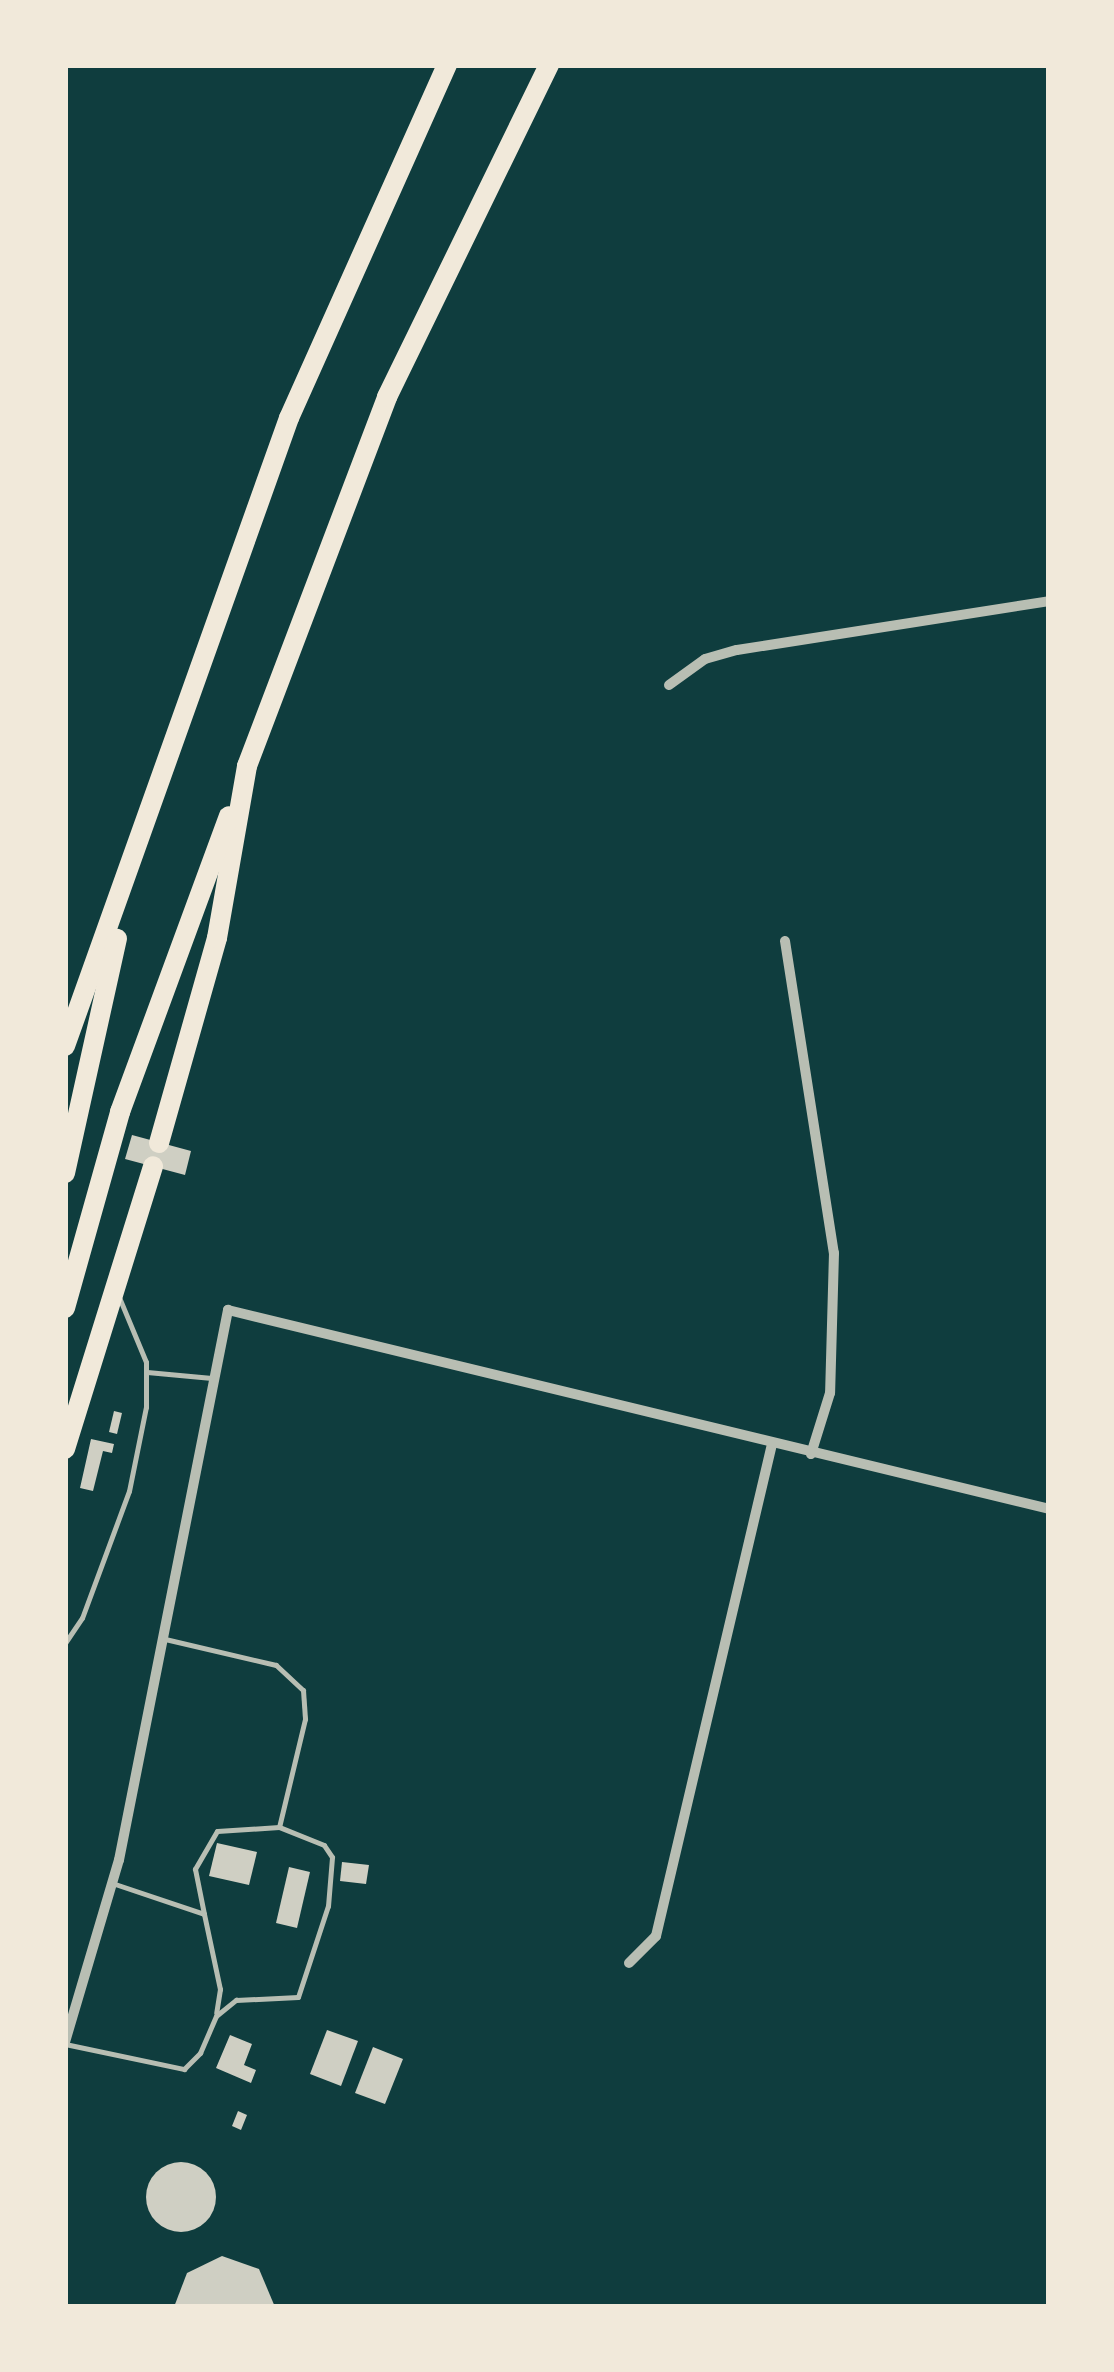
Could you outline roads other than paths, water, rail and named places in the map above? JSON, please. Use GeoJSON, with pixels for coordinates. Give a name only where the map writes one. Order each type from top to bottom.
{"type":"FeatureCollection","features":[{"type":"Feature","properties":{"kind":"highway"},"geometry":{"type":"LineString","coordinates":[[65,1046],[131,874],[289,418],[447,65]]}},
{"type":"Feature","properties":{"kind":"highway"},"geometry":{"type":"LineString","coordinates":[[65,1308],[120,1112],[387,396],[549,65]]}},
{"type":"Feature","properties":{"kind":"highway"},"geometry":{"type":"LineString","coordinates":[[160,1143],[217,938],[247,766]]}},
{"type":"Feature","properties":{"kind":"highway"},"geometry":{"type":"LineString","coordinates":[[65,1173],[131,874]]}},
{"type":"Feature","properties":{"kind":"highway"},"geometry":{"type":"LineString","coordinates":[[65,1448],[153,1166]]}},
{"type":"Feature","properties":{"kind":"street"},"geometry":{"type":"LineString","coordinates":[[669,685],[705,659],[738,650],[1049,600]]}},
{"type":"Feature","properties":{"kind":"street"},"geometry":{"type":"LineString","coordinates":[[784,941],[834,1253],[830,1393],[811,1454]]}},
{"type":"Feature","properties":{"kind":"street"},"geometry":{"type":"LineString","coordinates":[[65,2043],[112,1883],[228,1310],[1049,1509]]}},
{"type":"Feature","properties":{"kind":"street"},"geometry":{"type":"LineString","coordinates":[[628,1964],[656,1936],[772,1444]]}},
{"type":"Feature","properties":{"kind":"lane"},"geometry":{"type":"LineString","coordinates":[[65,1643],[82,1618],[129,1491],[147,1372],[114,1287]]}},
{"type":"Feature","properties":{"kind":"lane"},"geometry":{"type":"LineString","coordinates":[[147,1372],[212,1378]]}},
{"type":"Feature","properties":{"kind":"lane"},"geometry":{"type":"LineString","coordinates":[[162,1638],[276,1665],[303,1690],[305,1720],[279,1827]]}},
{"type":"Feature","properties":{"kind":"lane"},"geometry":{"type":"LineString","coordinates":[[65,2043],[184,2069],[200,2053],[216,2016],[220,1989],[195,1869],[204,1844],[230,1827],[279,1827],[324,1845],[332,1858],[328,1906],[298,1998],[236,2000],[216,2016]]}},
{"type":"Feature","properties":{"kind":"lane"},"geometry":{"type":"LineString","coordinates":[[112,1883],[204,1914]]}}]}
